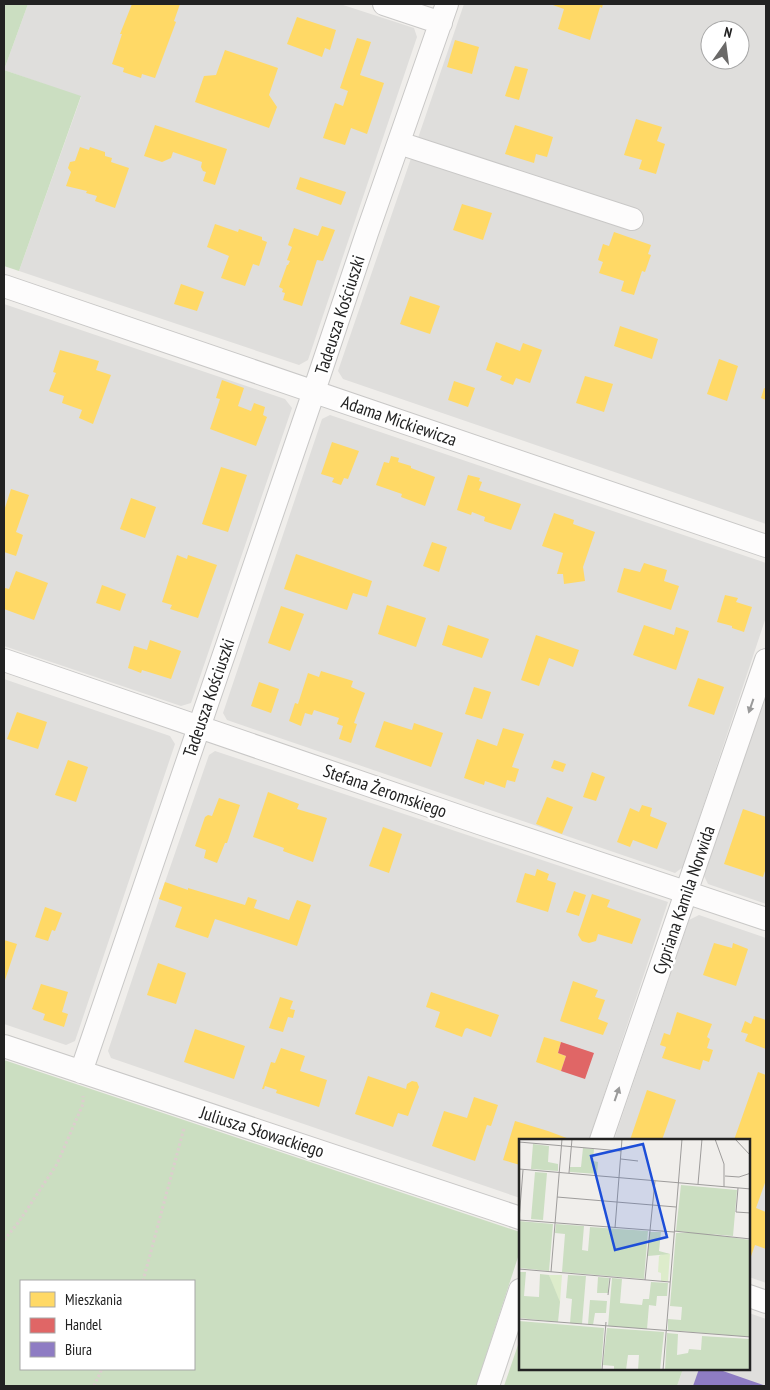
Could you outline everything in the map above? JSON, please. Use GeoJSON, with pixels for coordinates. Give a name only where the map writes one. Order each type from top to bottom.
{"type":"FeatureCollection","features":[{"type":"Feature","properties":{"kind":"street"},"geometry":{"type":"LineString","coordinates":[[384,4],[444,13]]}},
{"type":"Feature","properties":{"kind":"street","name":"Tadeusza Kościuszki"},"geometry":{"type":"LineString","coordinates":[[81,1072],[444,13]]}},
{"type":"Feature","properties":{"kind":"street"},"geometry":{"type":"LineString","coordinates":[[398,143],[632,219]]}},
{"type":"Feature","properties":{"kind":"street","name":"Adama Mickiewicza"},"geometry":{"type":"LineString","coordinates":[[4,286],[766,546]]}},
{"type":"Feature","properties":{"kind":"street","name":"Stefana Żeromskiego"},"geometry":{"type":"LineString","coordinates":[[4,660],[766,919]]}},
{"type":"Feature","properties":{"kind":"street","name":"Cypriana Kamila Norwida"},"geometry":{"type":"LineString","coordinates":[[601,1139],[766,660]]}},
{"type":"Feature","properties":{"kind":"street","name":"Juliusza Słowackiego"},"geometry":{"type":"LineString","coordinates":[[4,1046],[519,1218]]}},
{"type":"Feature","properties":{"kind":"street"},"geometry":{"type":"LineString","coordinates":[[488,1386],[519,1293]]}},
{"type":"Feature","properties":{"kind":"street"},"geometry":{"type":"LineString","coordinates":[[750,1296],[766,1302]]}},
{"type":"Feature","properties":{"kind":"path"},"geometry":{"type":"LineString","coordinates":[[4,1240],[18,1223],[56,1164],[83,1104],[81,1072]]}},
{"type":"Feature","properties":{"kind":"path"},"geometry":{"type":"LineString","coordinates":[[143,1280],[189,1108]]}},
{"type":"Feature","properties":{"kind":"path"},"geometry":{"type":"LineString","coordinates":[[94,1386],[102,1370]]}},
{"type":"Feature","properties":{"kind":"shaded area"},"geometry":{"type":"Polygon","coordinates":[[[28,4],[340,4],[414,28],[417,37],[308,360],[299,365],[19,271],[81,97],[4,70],[28,4]]]}},
{"type":"Feature","properties":{"kind":"shaded area"},"geometry":{"type":"Polygon","coordinates":[[[464,4],[766,4],[766,524],[343,379],[338,371],[464,4]]]}},
{"type":"Feature","properties":{"kind":"shaded area"},"geometry":{"type":"Polygon","coordinates":[[[4,304],[285,399],[292,408],[191,703],[181,706],[4,646],[4,304]]]}},
{"type":"Feature","properties":{"kind":"shaded area"},"geometry":{"type":"Polygon","coordinates":[[[330,415],[766,563],[766,617],[683,867],[675,873],[227,720],[223,713],[322,419],[330,415]]]}},
{"type":"Feature","properties":{"kind":"shaded area"},"geometry":{"type":"Polygon","coordinates":[[[4,679],[170,736],[175,744],[75,1041],[66,1045],[4,1024],[4,679]]]}},
{"type":"Feature","properties":{"kind":"shaded area"},"geometry":{"type":"Polygon","coordinates":[[[766,692],[766,904],[708,884],[704,876],[766,692]]]}},
{"type":"Feature","properties":{"kind":"shaded area"},"geometry":{"type":"Polygon","coordinates":[[[215,751],[668,902],[589,1139],[519,1139],[519,1198],[111,1058],[108,1051],[209,755],[215,751]]]}},
{"type":"Feature","properties":{"kind":"shaded area"},"geometry":{"type":"Polygon","coordinates":[[[699,915],[766,938],[766,1283],[750,1277],[750,1139],[614,1139],[689,920],[699,915]]]}},
{"type":"Feature","properties":{"kind":"shaded area"},"geometry":{"type":"Polygon","coordinates":[[[750,1313],[766,1319],[766,1386],[677,1386],[683,1370],[750,1370],[750,1313]]]}},
{"type":"Feature","properties":{"kind":"green space"},"geometry":{"type":"Polygon","coordinates":[[[4,4],[28,4],[4,70],[4,4]]]}},
{"type":"Feature","properties":{"kind":"green space"},"geometry":{"type":"Polygon","coordinates":[[[4,70],[81,96],[19,271],[4,266],[4,70]]]}},
{"type":"Feature","properties":{"kind":"green space"},"geometry":{"type":"Polygon","coordinates":[[[4,1060],[519,1232],[519,1254],[476,1386],[4,1386],[4,1060]]]}},
{"type":"Feature","properties":{"kind":"green space"},"geometry":{"type":"Polygon","coordinates":[[[519,1342],[519,1370],[683,1370],[677,1386],[504,1386],[519,1342]]]}},
{"type":"Feature","properties":{"kind":"building: Mieszkania"},"geometry":{"type":"Polygon","coordinates":[[[132,4],[180,4],[174,21],[176,22],[155,78],[142,74],[141,78],[123,72],[124,68],[112,64],[122,34],[120,34],[132,4]]]}},
{"type":"Feature","properties":{"kind":"building: Mieszkania"},"geometry":{"type":"Polygon","coordinates":[[[550,4],[603,4],[602,8],[600,7],[590,40],[558,29],[564,9],[550,4]]]}},
{"type":"Feature","properties":{"kind":"building: Mieszkania"},"geometry":{"type":"Polygon","coordinates":[[[297,17],[336,30],[330,50],[325,48],[322,57],[287,44],[297,17]]]}},
{"type":"Feature","properties":{"kind":"building: Mieszkania"},"geometry":{"type":"Polygon","coordinates":[[[357,38],[371,42],[360,75],[384,83],[367,134],[351,128],[345,145],[323,138],[335,103],[343,106],[348,91],[340,88],[357,38]]]}},
{"type":"Feature","properties":{"kind":"building: Mieszkania"},"geometry":{"type":"Polygon","coordinates":[[[455,40],[479,47],[472,74],[447,67],[455,40]]]}},
{"type":"Feature","properties":{"kind":"building: Mieszkania"},"geometry":{"type":"Polygon","coordinates":[[[225,50],[278,68],[269,95],[277,107],[269,128],[195,102],[204,76],[216,75],[225,50]]]}},
{"type":"Feature","properties":{"kind":"building: Mieszkania"},"geometry":{"type":"Polygon","coordinates":[[[515,66],[528,69],[519,100],[505,96],[515,66]]]}},
{"type":"Feature","properties":{"kind":"building: Mieszkania"},"geometry":{"type":"Polygon","coordinates":[[[636,119],[662,127],[657,141],[665,144],[656,174],[639,169],[642,160],[624,155],[636,119]]]}},
{"type":"Feature","properties":{"kind":"building: Mieszkania"},"geometry":{"type":"Polygon","coordinates":[[[155,125],[227,149],[215,185],[203,181],[206,172],[201,167],[202,162],[173,152],[171,158],[162,162],[144,156],[155,125]]]}},
{"type":"Feature","properties":{"kind":"building: Mieszkania"},"geometry":{"type":"Polygon","coordinates":[[[515,125],[553,137],[547,157],[536,154],[534,163],[505,154],[515,125]]]}},
{"type":"Feature","properties":{"kind":"building: Mieszkania"},"geometry":{"type":"Polygon","coordinates":[[[80,147],[89,150],[90,147],[105,152],[105,156],[112,158],[111,162],[129,168],[115,208],[95,201],[97,196],[86,193],[87,191],[66,186],[71,172],[68,168],[70,162],[75,161],[80,147]]]}},
{"type":"Feature","properties":{"kind":"building: Mieszkania"},"geometry":{"type":"Polygon","coordinates":[[[300,177],[346,192],[341,205],[296,189],[300,177]]]}},
{"type":"Feature","properties":{"kind":"building: Mieszkania"},"geometry":{"type":"Polygon","coordinates":[[[462,204],[492,213],[483,240],[453,230],[462,204]]]}},
{"type":"Feature","properties":{"kind":"building: Mieszkania"},"geometry":{"type":"Polygon","coordinates":[[[215,224],[238,232],[239,229],[262,237],[262,240],[267,242],[259,266],[253,264],[245,286],[221,278],[229,256],[207,247],[215,224]]]}},
{"type":"Feature","properties":{"kind":"building: Mieszkania"},"geometry":{"type":"Polygon","coordinates":[[[322,226],[335,230],[323,261],[317,260],[302,306],[283,300],[285,293],[279,287],[290,261],[287,260],[292,247],[288,245],[294,228],[318,236],[322,226]]]}},
{"type":"Feature","properties":{"kind":"building: Mieszkania"},"geometry":{"type":"Polygon","coordinates":[[[614,232],[651,245],[648,254],[651,255],[645,272],[642,271],[634,295],[621,291],[624,281],[599,273],[603,262],[598,260],[603,244],[609,246],[614,232]]]}},
{"type":"Feature","properties":{"kind":"building: Mieszkania"},"geometry":{"type":"Polygon","coordinates":[[[181,284],[204,292],[197,311],[174,304],[181,284]]]}},
{"type":"Feature","properties":{"kind":"building: Mieszkania"},"geometry":{"type":"Polygon","coordinates":[[[410,296],[440,306],[430,334],[400,324],[410,296]]]}},
{"type":"Feature","properties":{"kind":"building: Mieszkania"},"geometry":{"type":"Polygon","coordinates":[[[620,326],[658,339],[652,359],[614,346],[620,326]]]}},
{"type":"Feature","properties":{"kind":"building: Mieszkania"},"geometry":{"type":"Polygon","coordinates":[[[496,342],[520,351],[523,343],[542,350],[530,383],[516,378],[513,385],[500,380],[502,376],[486,370],[496,342]]]}},
{"type":"Feature","properties":{"kind":"building: Mieszkania"},"geometry":{"type":"Polygon","coordinates":[[[60,350],[99,361],[96,370],[111,375],[93,424],[79,418],[82,410],[62,403],[64,396],[49,391],[56,373],[53,372],[60,350]]]}},
{"type":"Feature","properties":{"kind":"building: Mieszkania"},"geometry":{"type":"Polygon","coordinates":[[[719,359],[738,366],[727,401],[707,394],[719,359]]]}},
{"type":"Feature","properties":{"kind":"building: Mieszkania"},"geometry":{"type":"Polygon","coordinates":[[[585,376],[613,384],[604,412],[576,403],[585,376]]]}},
{"type":"Feature","properties":{"kind":"building: Mieszkania"},"geometry":{"type":"Polygon","coordinates":[[[222,380],[244,388],[238,406],[251,411],[254,403],[265,407],[263,415],[267,417],[256,446],[210,429],[220,399],[216,398],[222,380]]]}},
{"type":"Feature","properties":{"kind":"building: Mieszkania"},"geometry":{"type":"Polygon","coordinates":[[[454,381],[475,388],[468,407],[448,400],[454,381]]]}},
{"type":"Feature","properties":{"kind":"building: Mieszkania"},"geometry":{"type":"Polygon","coordinates":[[[764,388],[766,389],[766,400],[761,398],[764,388]]]}},
{"type":"Feature","properties":{"kind":"building: Mieszkania"},"geometry":{"type":"Polygon","coordinates":[[[332,442],[359,451],[348,479],[344,478],[341,485],[332,482],[334,478],[321,474],[332,442]]]}},
{"type":"Feature","properties":{"kind":"building: Mieszkania"},"geometry":{"type":"Polygon","coordinates":[[[391,456],[399,458],[398,462],[435,477],[425,506],[401,497],[402,494],[376,485],[384,462],[389,463],[391,456]]]}},
{"type":"Feature","properties":{"kind":"building: Mieszkania"},"geometry":{"type":"Polygon","coordinates":[[[221,467],[247,475],[228,532],[202,524],[221,467]]]}},
{"type":"Feature","properties":{"kind":"building: Mieszkania"},"geometry":{"type":"Polygon","coordinates":[[[468,475],[480,478],[479,481],[482,482],[479,490],[521,504],[511,530],[484,521],[485,517],[472,512],[471,515],[457,510],[468,475]]]}},
{"type":"Feature","properties":{"kind":"building: Mieszkania"},"geometry":{"type":"Polygon","coordinates":[[[11,489],[29,495],[16,532],[23,535],[16,556],[4,552],[4,511],[11,489]]]}},
{"type":"Feature","properties":{"kind":"building: Mieszkania"},"geometry":{"type":"Polygon","coordinates":[[[131,498],[156,507],[145,538],[120,529],[131,498]]]}},
{"type":"Feature","properties":{"kind":"building: Mieszkania"},"geometry":{"type":"Polygon","coordinates":[[[554,513],[574,520],[573,524],[595,532],[583,567],[585,581],[564,584],[563,574],[557,574],[563,553],[542,546],[554,513]]]}},
{"type":"Feature","properties":{"kind":"building: Mieszkania"},"geometry":{"type":"Polygon","coordinates":[[[432,542],[447,547],[439,572],[423,566],[432,542]]]}},
{"type":"Feature","properties":{"kind":"building: Mieszkania"},"geometry":{"type":"Polygon","coordinates":[[[296,554],[372,581],[367,597],[353,593],[347,610],[284,589],[296,554]]]}},
{"type":"Feature","properties":{"kind":"building: Mieszkania"},"geometry":{"type":"Polygon","coordinates":[[[177,555],[187,559],[188,555],[217,565],[198,618],[170,609],[172,605],[162,602],[177,555]]]}},
{"type":"Feature","properties":{"kind":"building: Mieszkania"},"geometry":{"type":"Polygon","coordinates":[[[644,563],[667,570],[664,581],[679,586],[671,610],[617,592],[624,568],[640,572],[644,563]]]}},
{"type":"Feature","properties":{"kind":"building: Mieszkania"},"geometry":{"type":"Polygon","coordinates":[[[16,571],[48,583],[34,620],[4,609],[4,591],[5,588],[9,589],[16,571]]]}},
{"type":"Feature","properties":{"kind":"building: Mieszkania"},"geometry":{"type":"Polygon","coordinates":[[[102,585],[126,594],[120,611],[96,603],[102,585]]]}},
{"type":"Feature","properties":{"kind":"building: Mieszkania"},"geometry":{"type":"Polygon","coordinates":[[[725,595],[738,598],[736,602],[752,607],[744,632],[717,622],[725,595]]]}},
{"type":"Feature","properties":{"kind":"building: Mieszkania"},"geometry":{"type":"Polygon","coordinates":[[[387,605],[426,618],[416,647],[378,634],[387,605]]]}},
{"type":"Feature","properties":{"kind":"building: Mieszkania"},"geometry":{"type":"Polygon","coordinates":[[[281,606],[304,614],[290,651],[268,643],[281,606]]]}},
{"type":"Feature","properties":{"kind":"building: Mieszkania"},"geometry":{"type":"Polygon","coordinates":[[[448,625],[489,639],[482,658],[442,645],[448,625]]]}},
{"type":"Feature","properties":{"kind":"building: Mieszkania"},"geometry":{"type":"Polygon","coordinates":[[[644,625],[674,635],[676,627],[689,631],[676,670],[633,655],[644,625]]]}},
{"type":"Feature","properties":{"kind":"building: Mieszkania"},"geometry":{"type":"Polygon","coordinates":[[[536,635],[579,650],[573,667],[549,658],[539,686],[521,680],[536,635]]]}},
{"type":"Feature","properties":{"kind":"building: Mieszkania"},"geometry":{"type":"Polygon","coordinates":[[[150,640],[181,651],[171,679],[142,670],[141,673],[128,668],[134,646],[147,650],[150,640]]]}},
{"type":"Feature","properties":{"kind":"building: Mieszkania"},"geometry":{"type":"Polygon","coordinates":[[[321,671],[353,681],[351,687],[365,693],[354,723],[357,724],[351,743],[339,739],[343,726],[337,724],[339,718],[314,710],[312,715],[305,713],[301,726],[289,721],[295,703],[298,704],[308,673],[319,677],[321,671]]]}},
{"type":"Feature","properties":{"kind":"building: Mieszkania"},"geometry":{"type":"Polygon","coordinates":[[[698,678],[724,687],[714,715],[688,706],[698,678]]]}},
{"type":"Feature","properties":{"kind":"building: Mieszkania"},"geometry":{"type":"Polygon","coordinates":[[[259,682],[279,689],[271,713],[251,706],[259,682]]]}},
{"type":"Feature","properties":{"kind":"building: Mieszkania"},"geometry":{"type":"Polygon","coordinates":[[[474,687],[491,692],[482,719],[465,714],[474,687]]]}},
{"type":"Feature","properties":{"kind":"building: Mieszkania"},"geometry":{"type":"Polygon","coordinates":[[[17,712],[47,722],[38,749],[7,739],[17,712]]]}},
{"type":"Feature","properties":{"kind":"building: Mieszkania"},"geometry":{"type":"Polygon","coordinates":[[[384,721],[412,730],[414,723],[443,733],[431,767],[375,747],[384,721]]]}},
{"type":"Feature","properties":{"kind":"building: Mieszkania"},"geometry":{"type":"Polygon","coordinates":[[[503,728],[524,734],[512,767],[519,769],[515,782],[507,780],[505,788],[485,781],[484,785],[464,778],[477,739],[497,746],[503,728]]]}},
{"type":"Feature","properties":{"kind":"building: Mieszkania"},"geometry":{"type":"Polygon","coordinates":[[[68,760],[88,767],[76,802],[55,795],[68,760]]]}},
{"type":"Feature","properties":{"kind":"building: Mieszkania"},"geometry":{"type":"Polygon","coordinates":[[[554,760],[566,764],[563,772],[551,768],[554,760]]]}},
{"type":"Feature","properties":{"kind":"building: Mieszkania"},"geometry":{"type":"Polygon","coordinates":[[[592,772],[605,777],[596,801],[583,797],[592,772]]]}},
{"type":"Feature","properties":{"kind":"building: Mieszkania"},"geometry":{"type":"Polygon","coordinates":[[[268,792],[299,804],[297,809],[327,818],[313,862],[283,851],[284,848],[253,837],[268,792]]]}},
{"type":"Feature","properties":{"kind":"building: Mieszkania"},"geometry":{"type":"Polygon","coordinates":[[[547,797],[573,807],[562,834],[536,824],[547,797]]]}},
{"type":"Feature","properties":{"kind":"building: Mieszkania"},"geometry":{"type":"Polygon","coordinates":[[[219,798],[240,805],[227,843],[225,843],[217,863],[204,858],[206,850],[195,846],[205,817],[208,815],[212,816],[219,798]]]}},
{"type":"Feature","properties":{"kind":"building: Mieszkania"},"geometry":{"type":"Polygon","coordinates":[[[642,805],[652,808],[650,816],[667,823],[657,849],[633,840],[630,847],[617,842],[630,808],[639,812],[642,805]]]}},
{"type":"Feature","properties":{"kind":"building: Mieszkania"},"geometry":{"type":"Polygon","coordinates":[[[743,809],[766,817],[766,868],[763,877],[724,864],[743,809]]]}},
{"type":"Feature","properties":{"kind":"building: Mieszkania"},"geometry":{"type":"Polygon","coordinates":[[[383,827],[402,834],[389,873],[369,866],[383,827]]]}},
{"type":"Feature","properties":{"kind":"building: Mieszkania"},"geometry":{"type":"Polygon","coordinates":[[[537,869],[549,874],[547,880],[556,883],[548,912],[516,902],[525,873],[535,876],[537,869]]]}},
{"type":"Feature","properties":{"kind":"building: Mieszkania"},"geometry":{"type":"Polygon","coordinates":[[[165,882],[245,905],[248,897],[257,900],[254,908],[289,920],[297,900],[311,905],[297,946],[215,919],[208,938],[175,927],[182,907],[159,899],[165,882]]]}},
{"type":"Feature","properties":{"kind":"building: Mieszkania"},"geometry":{"type":"Polygon","coordinates":[[[574,891],[586,895],[579,916],[566,912],[574,891]]]}},
{"type":"Feature","properties":{"kind":"building: Mieszkania"},"geometry":{"type":"Polygon","coordinates":[[[592,894],[610,900],[607,907],[641,919],[632,944],[598,934],[596,941],[589,943],[582,941],[578,935],[592,894]]]}},
{"type":"Feature","properties":{"kind":"building: Mieszkania"},"geometry":{"type":"Polygon","coordinates":[[[45,907],[62,913],[55,931],[52,930],[48,941],[35,937],[45,907]]]}},
{"type":"Feature","properties":{"kind":"building: Mieszkania"},"geometry":{"type":"Polygon","coordinates":[[[4,940],[17,944],[5,980],[4,980],[4,940]]]}},
{"type":"Feature","properties":{"kind":"building: Mieszkania"},"geometry":{"type":"Polygon","coordinates":[[[714,943],[732,948],[733,943],[748,949],[736,986],[703,975],[714,943]]]}},
{"type":"Feature","properties":{"kind":"building: Mieszkania"},"geometry":{"type":"Polygon","coordinates":[[[158,963],[186,973],[176,1004],[147,995],[158,963]]]}},
{"type":"Feature","properties":{"kind":"building: Mieszkania"},"geometry":{"type":"Polygon","coordinates":[[[573,981],[598,990],[595,997],[605,1000],[598,1019],[608,1023],[603,1035],[560,1021],[573,981]]]}},
{"type":"Feature","properties":{"kind":"building: Mieszkania"},"geometry":{"type":"Polygon","coordinates":[[[41,984],[68,992],[62,1012],[68,1014],[64,1027],[43,1020],[45,1014],[32,1009],[41,984]]]}},
{"type":"Feature","properties":{"kind":"building: Mieszkania"},"geometry":{"type":"Polygon","coordinates":[[[431,992],[499,1015],[491,1037],[467,1028],[462,1037],[435,1027],[440,1012],[426,1007],[431,992]]]}},
{"type":"Feature","properties":{"kind":"building: Mieszkania"},"geometry":{"type":"Polygon","coordinates":[[[280,997],[293,1001],[290,1009],[295,1010],[293,1018],[288,1017],[283,1032],[269,1028],[280,997]]]}},
{"type":"Feature","properties":{"kind":"building: Mieszkania"},"geometry":{"type":"Polygon","coordinates":[[[677,1012],[712,1024],[707,1037],[710,1039],[707,1048],[713,1050],[709,1062],[703,1060],[700,1070],[662,1058],[666,1047],[660,1045],[664,1033],[670,1035],[677,1012]]]}},
{"type":"Feature","properties":{"kind":"building: Mieszkania"},"geometry":{"type":"Polygon","coordinates":[[[754,1016],[766,1020],[766,1049],[745,1041],[748,1034],[741,1032],[745,1021],[751,1024],[754,1016]]]}},
{"type":"Feature","properties":{"kind":"building: Mieszkania"},"geometry":{"type":"Polygon","coordinates":[[[195,1029],[245,1046],[234,1079],[184,1062],[195,1029]]]}},
{"type":"Feature","properties":{"kind":"building: Mieszkania"},"geometry":{"type":"Polygon","coordinates":[[[544,1037],[561,1042],[558,1053],[566,1056],[561,1071],[536,1062],[544,1037]]]}},
{"type":"Feature","properties":{"kind":"building: Mieszkania"},"geometry":{"type":"Polygon","coordinates":[[[281,1048],[305,1056],[300,1071],[327,1080],[319,1107],[276,1093],[277,1090],[265,1086],[262,1089],[271,1062],[275,1063],[281,1048]]]}},
{"type":"Feature","properties":{"kind":"building: Mieszkania"},"geometry":{"type":"Polygon","coordinates":[[[758,1072],[766,1075],[766,1180],[756,1208],[766,1212],[766,1249],[755,1245],[750,1259],[750,1139],[734,1139],[758,1072]]]}},
{"type":"Feature","properties":{"kind":"building: Mieszkania"},"geometry":{"type":"Polygon","coordinates":[[[368,1076],[406,1089],[407,1084],[412,1081],[417,1082],[419,1087],[408,1116],[398,1113],[393,1127],[355,1114],[368,1076]]]}},
{"type":"Feature","properties":{"kind":"building: Mieszkania"},"geometry":{"type":"Polygon","coordinates":[[[647,1090],[676,1100],[662,1139],[630,1139],[647,1090]]]}},
{"type":"Feature","properties":{"kind":"building: Mieszkania"},"geometry":{"type":"Polygon","coordinates":[[[474,1097],[498,1105],[491,1126],[487,1125],[475,1161],[432,1146],[444,1111],[467,1118],[474,1097]]]}},
{"type":"Feature","properties":{"kind":"building: Mieszkania"},"geometry":{"type":"Polygon","coordinates":[[[515,1121],[569,1139],[519,1139],[519,1165],[503,1160],[515,1121]]]}},
{"type":"Feature","properties":{"kind":"building: Handel"},"geometry":{"type":"Polygon","coordinates":[[[561,1042],[594,1053],[585,1079],[561,1071],[566,1056],[558,1053],[561,1042]]]}},
{"type":"Feature","properties":{"kind":"building: Biura"},"geometry":{"type":"Polygon","coordinates":[[[699,1370],[711,1370],[723,1371],[766,1386],[693,1386],[699,1370]]]}}]}
